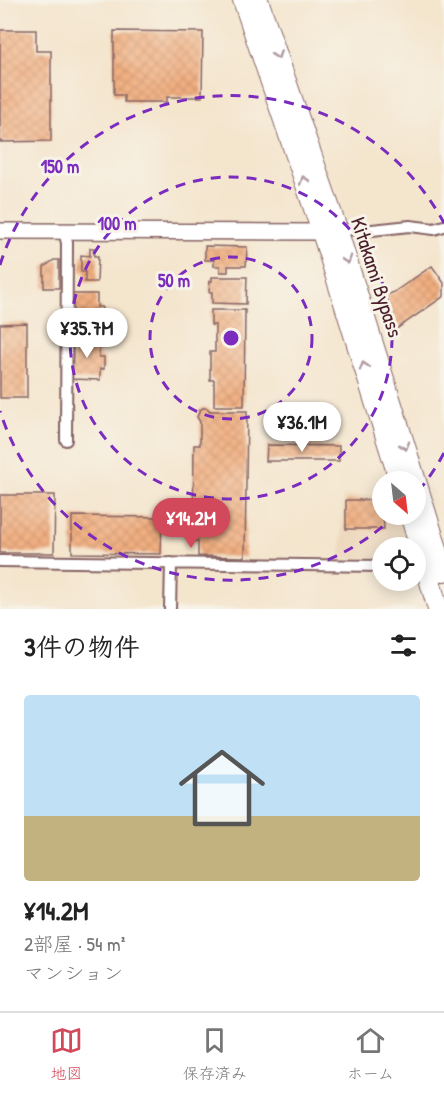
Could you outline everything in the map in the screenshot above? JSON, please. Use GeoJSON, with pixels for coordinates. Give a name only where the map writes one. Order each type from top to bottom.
{"type":"FeatureCollection","features":[{"type":"Feature","properties":{"kind":"highway","name":"Kitakami Bypass"},"geometry":{"type":"LineString","coordinates":[[243,0],[330,230],[397,471]]}},
{"type":"Feature","properties":{"kind":"highway","name":"Kitakami Bypass"},"geometry":{"type":"LineString","coordinates":[[258,0],[434,567],[438,609]]}},
{"type":"Feature","properties":{"kind":"highway","name":"Kitakami Bypass"},"geometry":{"type":"LineString","coordinates":[[415,525],[434,567]]}},
{"type":"Feature","properties":{"kind":"street"},"geometry":{"type":"LineString","coordinates":[[0,231],[372,230],[410,226],[434,229],[444,225]]}},
{"type":"Feature","properties":{"kind":"street"},"geometry":{"type":"LineString","coordinates":[[64,231],[67,243],[66,440]]}},
{"type":"Feature","properties":{"kind":"street"},"geometry":{"type":"LineString","coordinates":[[0,561],[372,566]]}},
{"type":"Feature","properties":{"kind":"street"},"geometry":{"type":"LineString","coordinates":[[170,609],[171,563]]}},
{"type":"Feature","properties":{"kind":"shaded area"},"geometry":{"type":"Polygon","coordinates":[[[372,495],[372,525],[404,525],[407,537],[372,537],[372,560],[341,558],[343,496],[372,495]]]}},
{"type":"Feature","properties":{"kind":"building"},"geometry":{"type":"Polygon","coordinates":[[[0,30],[36,30],[36,51],[51,51],[51,141],[0,142],[0,30]]]}},
{"type":"Feature","properties":{"kind":"building"},"geometry":{"type":"Polygon","coordinates":[[[114,31],[203,32],[202,97],[167,97],[167,102],[124,102],[124,95],[114,95],[114,31]]]}},
{"type":"Feature","properties":{"kind":"building"},"geometry":{"type":"Polygon","coordinates":[[[205,246],[247,247],[246,266],[228,266],[228,272],[220,272],[220,266],[214,266],[214,260],[205,260],[205,246]]]}},
{"type":"Feature","properties":{"kind":"building"},"geometry":{"type":"Polygon","coordinates":[[[90,248],[94,248],[94,256],[98,256],[97,282],[85,282],[85,272],[81,272],[81,255],[90,256],[90,248]]]}},
{"type":"Feature","properties":{"kind":"building"},"geometry":{"type":"Polygon","coordinates":[[[54,260],[59,260],[59,288],[44,288],[44,267],[54,260]]]}},
{"type":"Feature","properties":{"kind":"building"},"geometry":{"type":"Polygon","coordinates":[[[432,266],[444,283],[444,296],[389,334],[378,298],[394,292],[432,266]]]}},
{"type":"Feature","properties":{"kind":"building"},"geometry":{"type":"Polygon","coordinates":[[[212,277],[247,277],[246,304],[212,303],[212,292],[209,292],[212,277]]]}},
{"type":"Feature","properties":{"kind":"building"},"geometry":{"type":"Polygon","coordinates":[[[73,294],[97,294],[97,307],[102,307],[101,317],[97,317],[96,332],[72,331],[73,294]]]}},
{"type":"Feature","properties":{"kind":"building"},"geometry":{"type":"Polygon","coordinates":[[[211,310],[245,310],[244,406],[214,406],[214,380],[210,380],[210,352],[215,352],[215,325],[211,325],[211,310]]]}},
{"type":"Feature","properties":{"kind":"building"},"geometry":{"type":"Polygon","coordinates":[[[27,323],[27,398],[0,398],[0,324],[27,323]]]}},
{"type":"Feature","properties":{"kind":"building"},"geometry":{"type":"Polygon","coordinates":[[[73,337],[99,337],[99,357],[104,357],[104,369],[100,369],[100,380],[72,379],[73,337]]]}},
{"type":"Feature","properties":{"kind":"building"},"geometry":{"type":"Polygon","coordinates":[[[203,408],[210,411],[247,411],[245,557],[198,556],[198,541],[193,541],[194,445],[200,445],[200,422],[197,417],[203,408]]]}},
{"type":"Feature","properties":{"kind":"building"},"geometry":{"type":"Polygon","coordinates":[[[267,445],[339,446],[339,461],[266,461],[267,445]]]}},
{"type":"Feature","properties":{"kind":"building"},"geometry":{"type":"Polygon","coordinates":[[[0,495],[55,495],[54,553],[0,553],[0,495]]]}},
{"type":"Feature","properties":{"kind":"building"},"geometry":{"type":"Polygon","coordinates":[[[346,500],[372,500],[372,525],[384,525],[384,529],[346,529],[346,500]]]}},
{"type":"Feature","properties":{"kind":"building"},"geometry":{"type":"Polygon","coordinates":[[[72,516],[162,517],[161,554],[72,553],[72,516]]]}}]}
